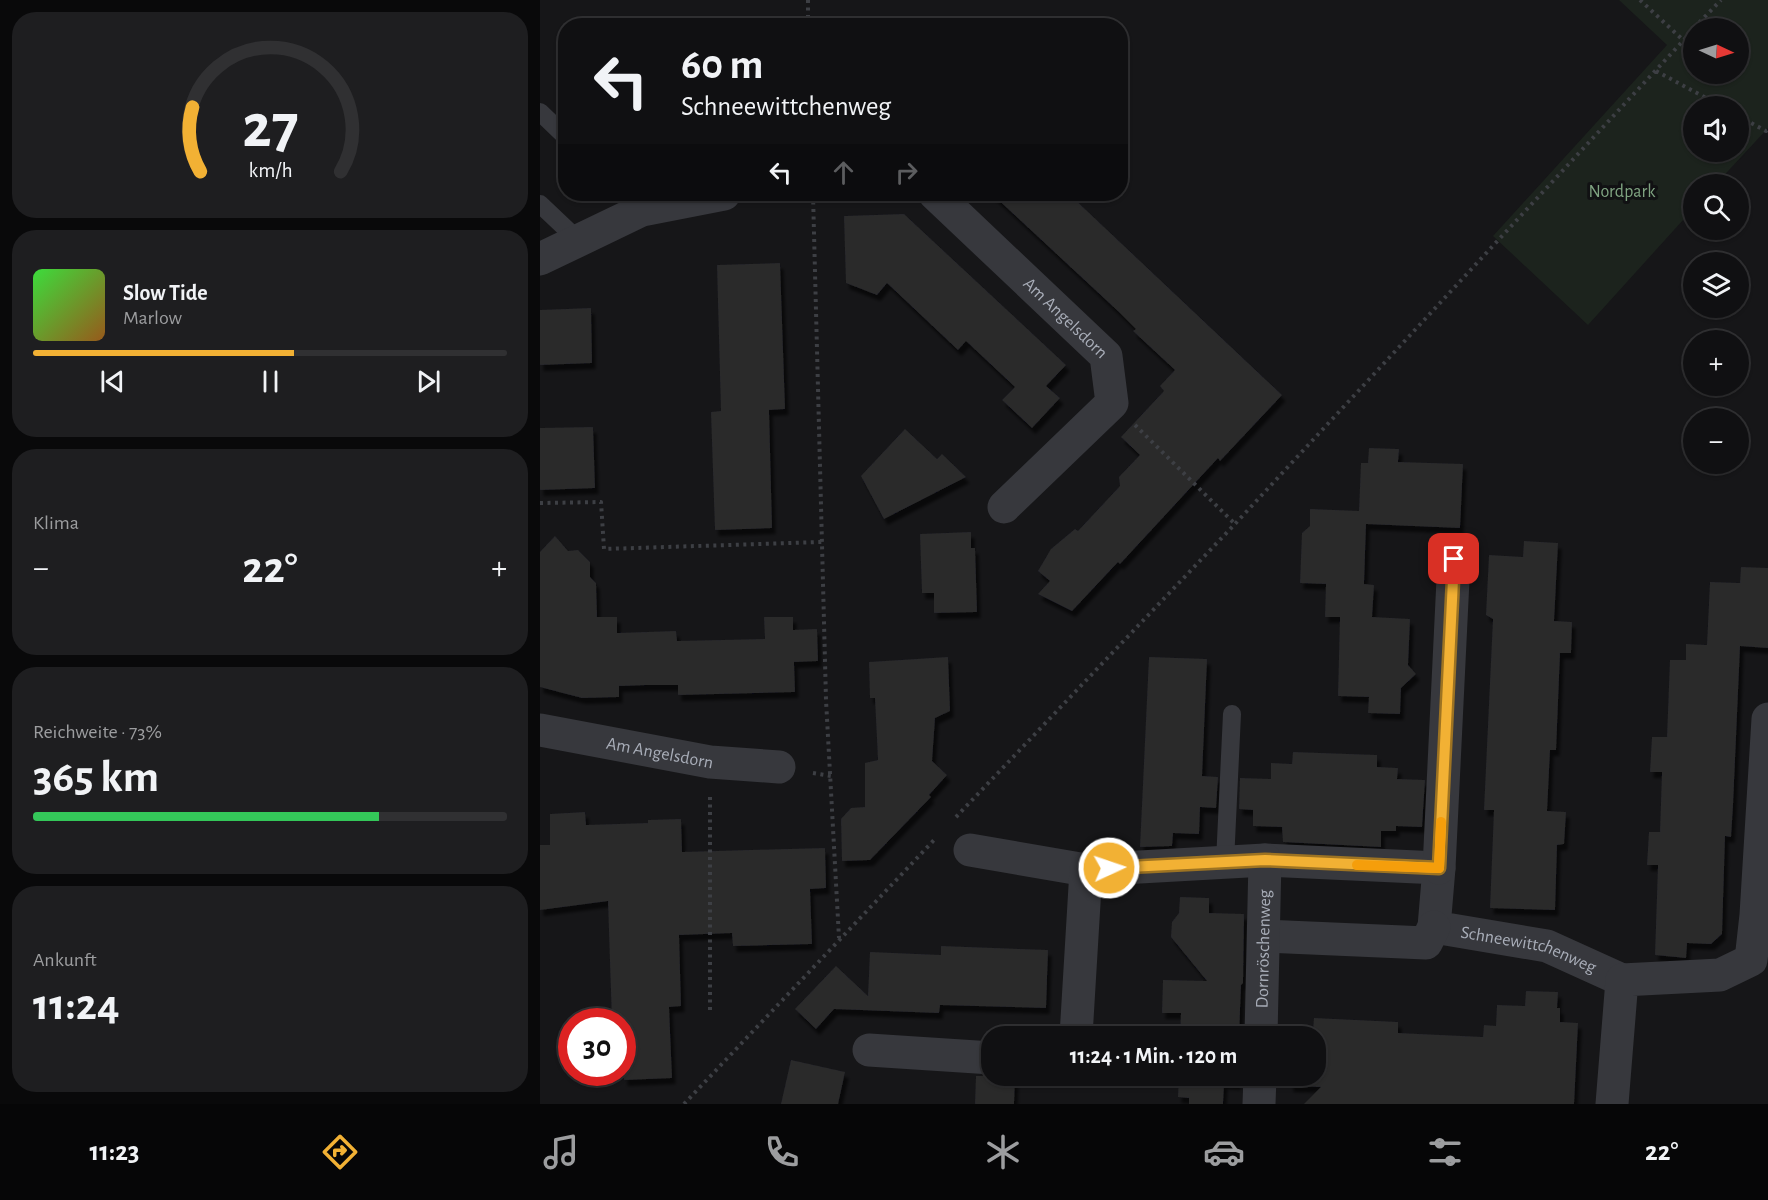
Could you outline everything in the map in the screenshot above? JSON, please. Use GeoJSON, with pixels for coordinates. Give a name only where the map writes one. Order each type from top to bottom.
{"type":"FeatureCollection","features":[{"type":"Feature","properties":{"kind":"street","name":"Am Angelsdorn"},"geometry":{"type":"LineString","coordinates":[[942,201],[1106,356],[1113,403]]}},
{"type":"Feature","properties":{"kind":"street"},"geometry":{"type":"LineString","coordinates":[[540,259],[579,241],[633,202]]}},
{"type":"Feature","properties":{"kind":"street"},"geometry":{"type":"LineString","coordinates":[[1004,507],[1113,403]]}},
{"type":"Feature","properties":{"kind":"street"},"geometry":{"type":"LineString","coordinates":[[1265,936],[1426,943],[1434,927],[1439,868],[1454,559]]}},
{"type":"Feature","properties":{"kind":"street"},"geometry":{"type":"LineString","coordinates":[[1612,1104],[1622,980],[1720,975],[1751,960],[1756,915],[1768,719]]}},
{"type":"Feature","properties":{"kind":"street","name":"Am Angelsdorn"},"geometry":{"type":"LineString","coordinates":[[540,730],[710,762],[779,767]]}},
{"type":"Feature","properties":{"kind":"street"},"geometry":{"type":"LineString","coordinates":[[970,850],[1086,870],[1265,860],[1439,868]]}},
{"type":"Feature","properties":{"kind":"street","name":"Dornröschenweg"},"geometry":{"type":"LineString","coordinates":[[1261,1026],[1265,860]]}},
{"type":"Feature","properties":{"kind":"street"},"geometry":{"type":"LineString","coordinates":[[1077,1026],[1086,870]]}},
{"type":"Feature","properties":{"kind":"street","name":"Schneewittchenweg"},"geometry":{"type":"LineString","coordinates":[[1434,927],[1547,946],[1622,980]]}},
{"type":"Feature","properties":{"kind":"street"},"geometry":{"type":"LineString","coordinates":[[869,1050],[981,1057]]}},
{"type":"Feature","properties":{"kind":"street"},"geometry":{"type":"LineString","coordinates":[[1258,1104],[1259,1086]]}},
{"type":"Feature","properties":{"kind":"lane"},"geometry":{"type":"LineString","coordinates":[[540,112],[558,129]]}},
{"type":"Feature","properties":{"kind":"lane"},"geometry":{"type":"LineString","coordinates":[[540,204],[579,241]]}},
{"type":"Feature","properties":{"kind":"lane"},"geometry":{"type":"LineString","coordinates":[[1225,862],[1232,714]]}},
{"type":"Feature","properties":{"kind":"path"},"geometry":{"type":"LineString","coordinates":[[808,0],[808,18]]}},
{"type":"Feature","properties":{"kind":"path"},"geometry":{"type":"LineString","coordinates":[[955,818],[1236,524],[1683,40],[1640,0]]}},
{"type":"Feature","properties":{"kind":"path"},"geometry":{"type":"LineString","coordinates":[[1704,18],[1721,0]]}},
{"type":"Feature","properties":{"kind":"path"},"geometry":{"type":"LineString","coordinates":[[1656,71],[1702,96]]}},
{"type":"Feature","properties":{"kind":"path"},"geometry":{"type":"LineString","coordinates":[[1749,122],[1766,131],[1768,129]]}},
{"type":"Feature","properties":{"kind":"path"},"geometry":{"type":"LineString","coordinates":[[813,201],[827,711],[839,939]]}},
{"type":"Feature","properties":{"kind":"path"},"geometry":{"type":"LineString","coordinates":[[1113,403],[1236,524]]}},
{"type":"Feature","properties":{"kind":"path"},"geometry":{"type":"LineString","coordinates":[[540,503],[601,502],[604,549],[822,542]]}},
{"type":"Feature","properties":{"kind":"path"},"geometry":{"type":"LineString","coordinates":[[710,762],[710,1012]]}},
{"type":"Feature","properties":{"kind":"path"},"geometry":{"type":"LineString","coordinates":[[684,1104],[939,835]]}},
{"type":"Feature","properties":{"kind":"green space","name":"Nordpark"},"geometry":{"type":"Polygon","coordinates":[[[1619,0],[1768,0],[1768,128],[1749,148],[1749,96],[1683,96],[1683,162],[1736,162],[1725,174],[1683,174],[1683,220],[1588,325],[1493,236],[1667,45],[1619,0]]]}},
{"type":"Feature","properties":{"kind":"building"},"geometry":{"type":"Polygon","coordinates":[[[1000,201],[1076,201],[1282,395],[1220,461],[1218,458],[1120,564],[1118,562],[1072,611],[1038,594],[1050,581],[1038,571],[1051,549],[1075,529],[1078,531],[1120,486],[1119,477],[1140,455],[1121,437],[1164,391],[1160,386],[1175,370],[1133,331],[1136,329],[1000,201]]]}},
{"type":"Feature","properties":{"kind":"building"},"geometry":{"type":"Polygon","coordinates":[[[904,214],[1066,365],[1046,386],[1060,398],[1032,428],[1002,400],[1015,387],[966,341],[958,350],[887,283],[877,295],[846,283],[844,216],[904,214]]]}},
{"type":"Feature","properties":{"kind":"building"},"geometry":{"type":"Polygon","coordinates":[[[780,263],[785,409],[769,410],[772,528],[715,530],[711,412],[721,411],[717,265],[780,263]]]}},
{"type":"Feature","properties":{"kind":"building"},"geometry":{"type":"Polygon","coordinates":[[[591,308],[592,363],[540,365],[540,310],[591,308]]]}},
{"type":"Feature","properties":{"kind":"building"},"geometry":{"type":"Polygon","coordinates":[[[593,427],[595,488],[540,490],[540,428],[593,427]]]}},
{"type":"Feature","properties":{"kind":"building"},"geometry":{"type":"Polygon","coordinates":[[[905,429],[937,459],[942,454],[966,477],[884,519],[861,476],[905,429]]]}},
{"type":"Feature","properties":{"kind":"building"},"geometry":{"type":"Polygon","coordinates":[[[1369,448],[1399,449],[1398,462],[1463,464],[1460,528],[1366,524],[1364,584],[1374,585],[1372,617],[1410,619],[1408,665],[1416,674],[1401,688],[1400,714],[1368,713],[1369,697],[1338,696],[1340,617],[1325,617],[1326,584],[1300,583],[1302,533],[1310,526],[1310,509],[1359,511],[1361,463],[1368,463],[1369,448]]]}},
{"type":"Feature","properties":{"kind":"building"},"geometry":{"type":"Polygon","coordinates":[[[971,532],[971,548],[975,548],[977,612],[934,613],[934,593],[922,593],[920,534],[971,532]]]}},
{"type":"Feature","properties":{"kind":"building"},"geometry":{"type":"Polygon","coordinates":[[[555,536],[568,551],[578,550],[590,562],[590,577],[596,583],[597,617],[617,617],[617,633],[676,631],[677,641],[765,639],[764,617],[793,617],[793,630],[817,629],[818,661],[794,662],[795,692],[678,695],[678,685],[648,685],[619,686],[619,697],[582,698],[540,687],[540,552],[555,536]]]}},
{"type":"Feature","properties":{"kind":"building"},"geometry":{"type":"Polygon","coordinates":[[[1524,541],[1558,543],[1554,621],[1572,622],[1571,653],[1560,653],[1556,750],[1550,750],[1547,811],[1566,812],[1564,844],[1557,845],[1555,910],[1490,908],[1494,810],[1484,810],[1493,619],[1486,615],[1489,555],[1523,557],[1524,541]]]}},
{"type":"Feature","properties":{"kind":"building"},"geometry":{"type":"Polygon","coordinates":[[[1741,567],[1768,568],[1768,648],[1740,646],[1731,837],[1725,836],[1722,934],[1711,944],[1687,943],[1686,958],[1655,955],[1658,865],[1647,865],[1649,832],[1660,832],[1662,772],[1650,772],[1652,737],[1667,737],[1670,660],[1686,660],[1686,644],[1707,645],[1710,582],[1740,583],[1741,567]]]}},
{"type":"Feature","properties":{"kind":"building"},"geometry":{"type":"Polygon","coordinates":[[[948,657],[950,711],[935,718],[932,761],[947,775],[929,795],[931,797],[870,860],[842,861],[841,819],[851,808],[865,807],[865,763],[878,760],[875,698],[870,698],[869,662],[948,657]]]}},
{"type":"Feature","properties":{"kind":"building"},"geometry":{"type":"Polygon","coordinates":[[[1149,657],[1207,659],[1202,776],[1218,777],[1216,808],[1200,807],[1199,834],[1173,833],[1172,846],[1140,847],[1149,657]]]}},
{"type":"Feature","properties":{"kind":"building"},"geometry":{"type":"Polygon","coordinates":[[[1293,752],[1377,755],[1377,767],[1398,768],[1397,779],[1425,780],[1422,827],[1396,826],[1396,831],[1381,831],[1381,847],[1283,842],[1282,827],[1253,826],[1253,810],[1239,809],[1240,778],[1271,779],[1271,763],[1292,764],[1293,752]]]}},
{"type":"Feature","properties":{"kind":"building"},"geometry":{"type":"Polygon","coordinates":[[[585,812],[586,825],[648,823],[648,820],[681,819],[682,852],[825,848],[826,888],[810,889],[812,944],[733,946],[732,933],[679,935],[681,1006],[669,1007],[672,1078],[636,1080],[636,1008],[612,1008],[608,901],[540,910],[540,845],[550,845],[550,814],[585,812]]]}},
{"type":"Feature","properties":{"kind":"building"},"geometry":{"type":"Polygon","coordinates":[[[1180,897],[1209,898],[1209,913],[1244,914],[1243,983],[1241,985],[1239,1026],[1180,1026],[1181,1013],[1162,1013],[1163,980],[1207,981],[1171,937],[1172,922],[1179,913],[1180,897]]]}},
{"type":"Feature","properties":{"kind":"building"},"geometry":{"type":"Polygon","coordinates":[[[941,946],[1048,950],[1046,1008],[940,1005],[939,1013],[834,1009],[816,1029],[795,1009],[836,966],[868,996],[870,952],[941,955],[941,946]]]}},
{"type":"Feature","properties":{"kind":"building"},"geometry":{"type":"Polygon","coordinates":[[[1526,991],[1558,992],[1557,1008],[1560,1008],[1560,1022],[1578,1023],[1574,1104],[1304,1104],[1321,1087],[1290,1086],[1326,1086],[1326,1026],[1313,1026],[1314,1018],[1398,1022],[1398,1033],[1483,1037],[1484,1025],[1496,1026],[1497,1005],[1525,1006],[1526,991]]]}},
{"type":"Feature","properties":{"kind":"building"},"geometry":{"type":"Polygon","coordinates":[[[791,1060],[845,1072],[838,1104],[781,1104],[791,1060]]]}},
{"type":"Feature","properties":{"kind":"building"},"geometry":{"type":"Polygon","coordinates":[[[976,1076],[981,1076],[981,1086],[1015,1086],[1014,1104],[975,1104],[976,1076]]]}},
{"type":"Feature","properties":{"kind":"building"},"geometry":{"type":"Polygon","coordinates":[[[1179,1086],[1224,1086],[1223,1104],[1189,1104],[1189,1098],[1178,1097],[1179,1086]]]}},
{"type":"Feature","properties":{"kind":"slow traffic"},"geometry":{"type":"LineString","coordinates":[[1357,865],[1439,868],[1441,822]]}},
{"type":"Feature","properties":{"kind":"route"},"geometry":{"type":"LineString","coordinates":[[1109,868],[1265,860],[1439,868],[1454,559]]}}]}
